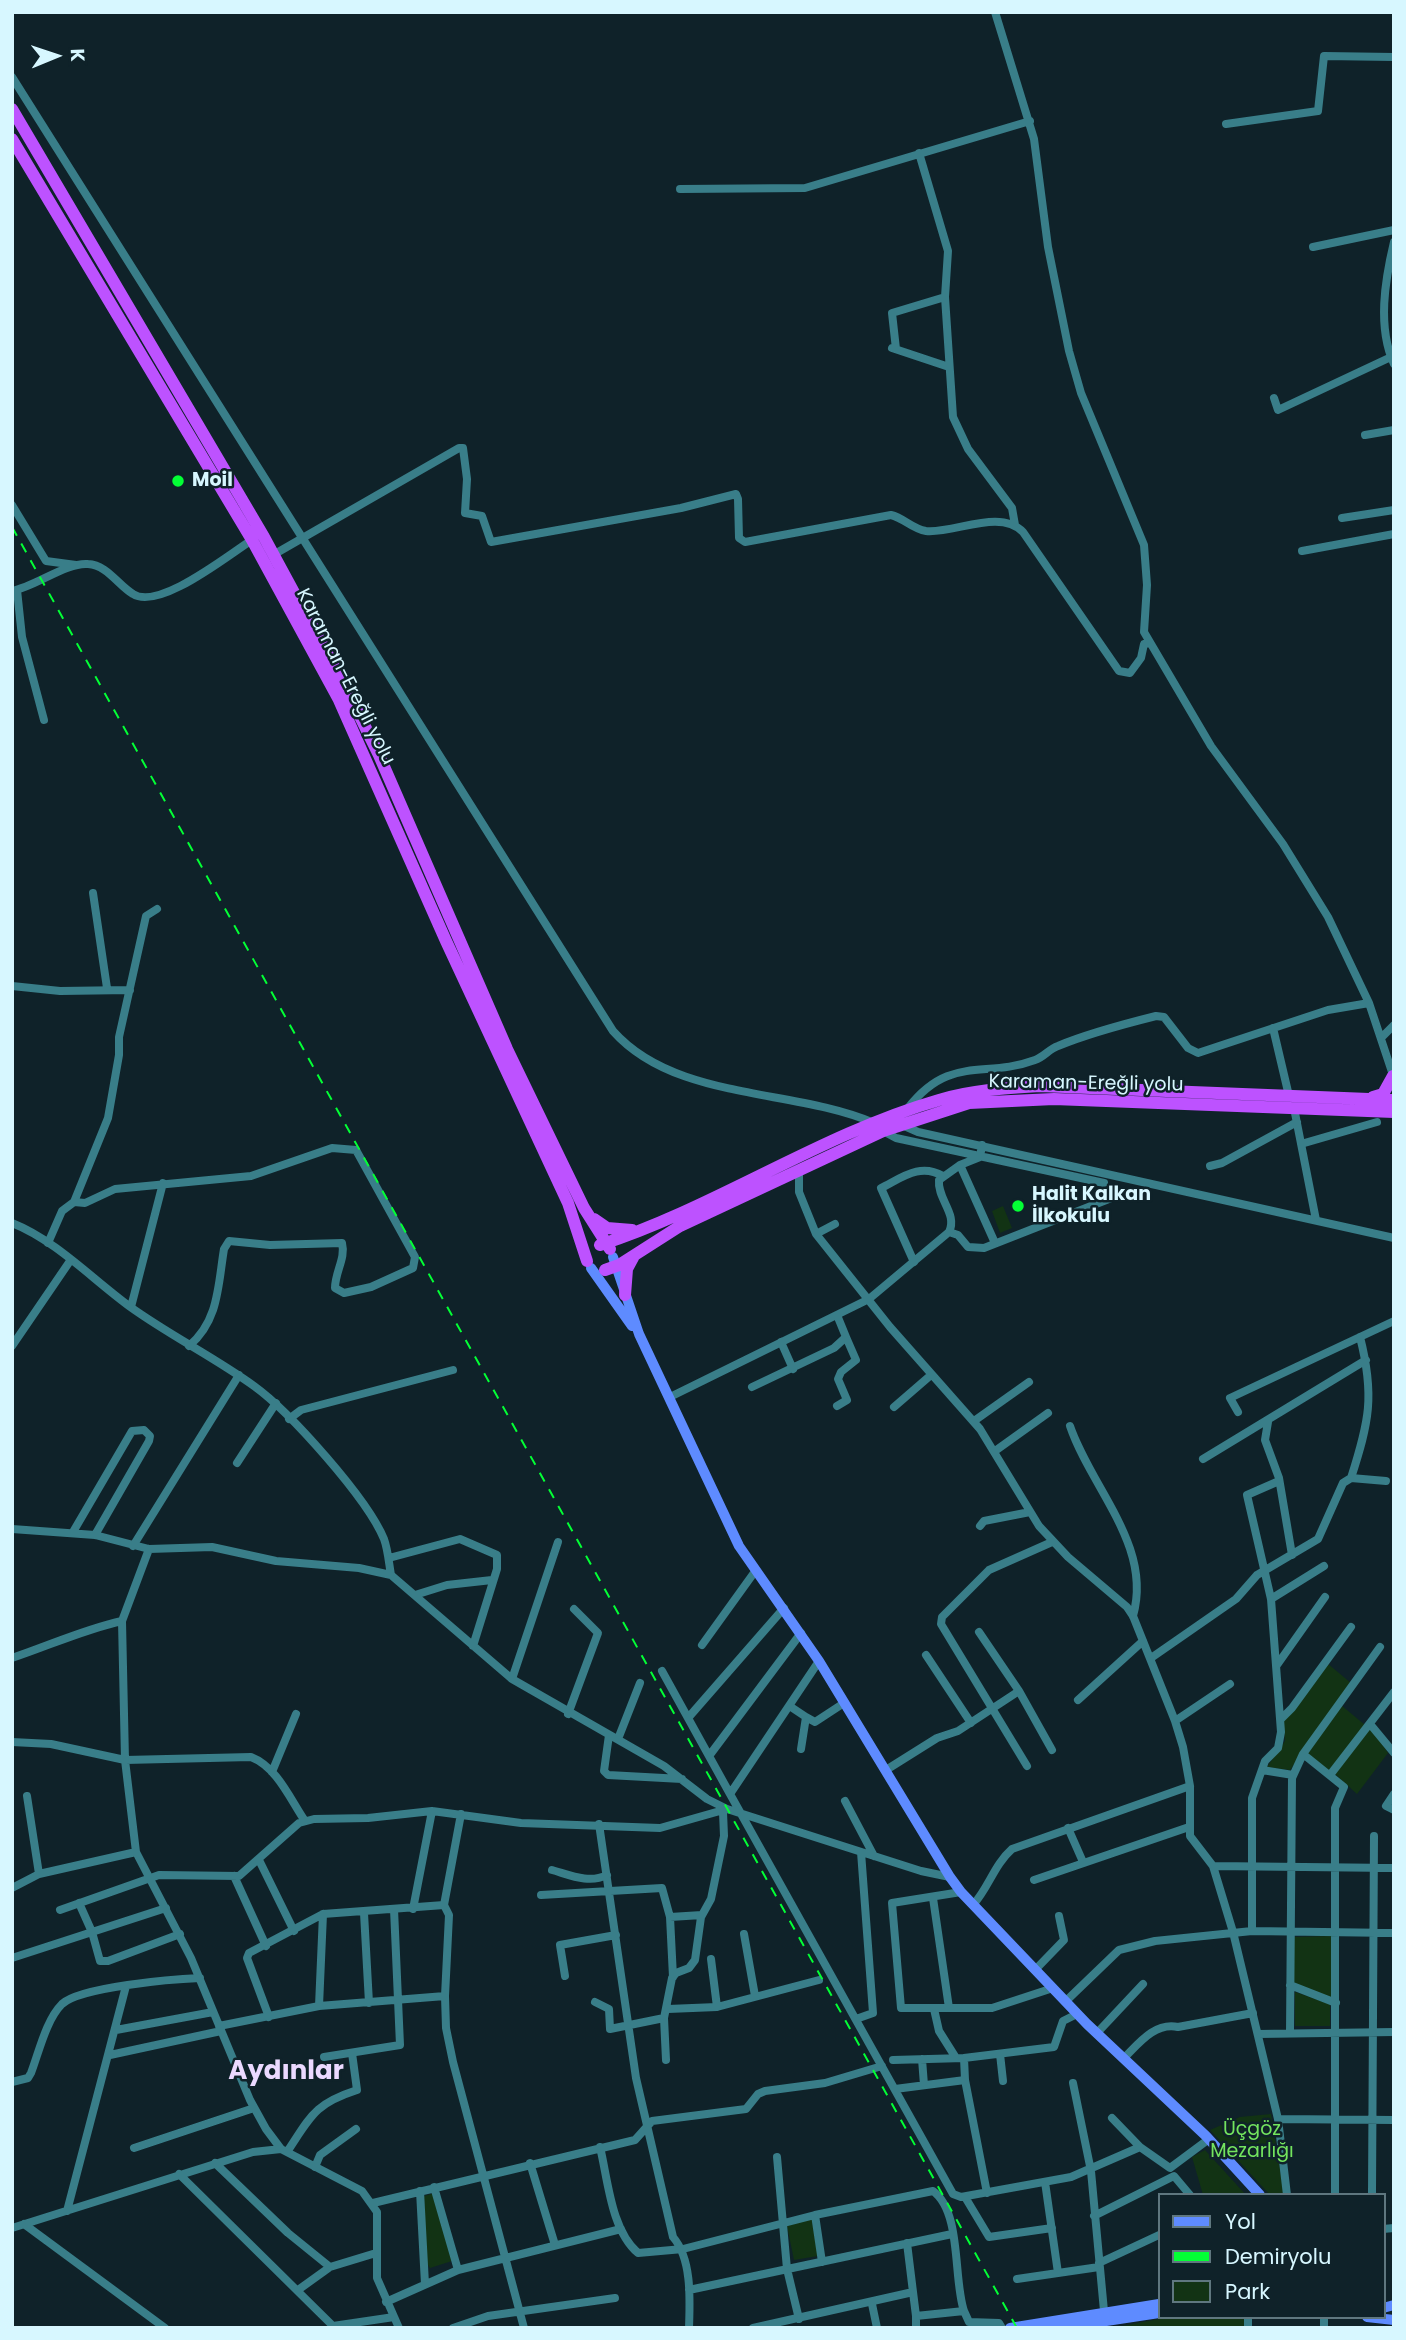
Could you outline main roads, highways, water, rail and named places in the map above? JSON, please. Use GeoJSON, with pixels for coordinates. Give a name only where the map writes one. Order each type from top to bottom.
{"type":"FeatureCollection","features":[{"type":"Feature","properties":{"kind":"highway","name":"Karaman-Ereğli yolu"},"geometry":{"type":"LineString","coordinates":[[12,109],[273,555],[379,755],[456,936],[608,1255]]}},
{"type":"Feature","properties":{"kind":"highway","name":"Karaman-Ereğli yolu"},"geometry":{"type":"LineString","coordinates":[[12,139],[252,540],[344,710],[452,953],[568,1203],[589,1265]]}},
{"type":"Feature","properties":{"kind":"highway"},"geometry":{"type":"LineString","coordinates":[[1366,1099],[1383,1094],[1394,1077]]}},
{"type":"Feature","properties":{"kind":"highway","name":"Karaman-Ereğli yolu"},"geometry":{"type":"LineString","coordinates":[[589,1265],[589,1250],[608,1255],[641,1249],[680,1226],[799,1170],[906,1111],[989,1089],[1040,1086],[1292,1102],[1386,1115]]}},
{"type":"Feature","properties":{"kind":"highway","name":"Karaman-Ereğli yolu"},"geometry":{"type":"LineString","coordinates":[[653,1227],[879,1127],[899,1124],[970,1102],[1010,1099],[1292,1102],[1394,1100]]}},
{"type":"Feature","properties":{"kind":"highway"},"geometry":{"type":"LineString","coordinates":[[584,1208],[607,1228],[619,1231],[653,1227]]}},
{"type":"Feature","properties":{"kind":"highway"},"geometry":{"type":"LineString","coordinates":[[589,1265],[653,1227]]}},
{"type":"Feature","properties":{"kind":"highway"},"geometry":{"type":"LineString","coordinates":[[625,1295],[627,1269],[631,1259],[641,1249]]}},
{"type":"Feature","properties":{"kind":"main road"},"geometry":{"type":"LineString","coordinates":[[608,1255],[639,1335],[739,1546],[819,1661],[950,1877],[973,1905],[1077,2014],[1209,2139],[1258,2193]]}},
{"type":"Feature","properties":{"kind":"main road"},"geometry":{"type":"LineString","coordinates":[[589,1265],[639,1335]]}},
{"type":"Feature","properties":{"kind":"main road"},"geometry":{"type":"LineString","coordinates":[[1060,2328],[1103,2320],[1158,2304]]}},
{"type":"Feature","properties":{"kind":"main road"},"geometry":{"type":"LineString","coordinates":[[1010,2328],[1158,2314]]}},
{"type":"Feature","properties":{"kind":"railway"},"geometry":{"type":"LineString","coordinates":[[12,527],[1017,2328]]}},
{"type":"Feature","properties":{"kind":"place","name":"Moil"},"geometry":{"type":"Point","coordinates":[178,481]}},
{"type":"Feature","properties":{"kind":"place","name":"Halit Kalkan İlkokulu"},"geometry":{"type":"Point","coordinates":[1018,1206]}},
{"type":"Feature","properties":{"kind":"district","name":"Aydınlar"},"geometry":{"type":"Point","coordinates":[286,2072]}},
{"type":"Feature","properties":{"kind":"park label","name":"Üçgöz Mezarlığı"},"geometry":{"type":"Point","coordinates":[1252,2141]}}]}
